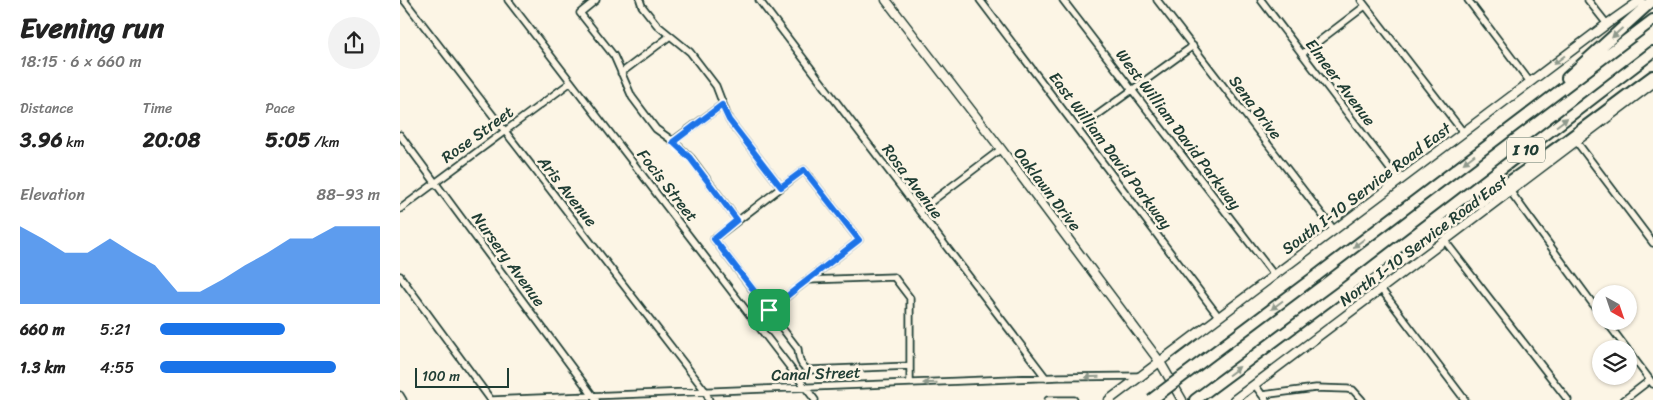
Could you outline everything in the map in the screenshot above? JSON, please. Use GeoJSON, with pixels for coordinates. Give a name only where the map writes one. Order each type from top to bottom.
{"type":"FeatureCollection","features":[{"type":"Feature","properties":{"kind":"highway"},"geometry":{"type":"LineString","coordinates":[[1508,130],[1653,0]]}},
{"type":"Feature","properties":{"kind":"highway","name":"I 10"},"geometry":{"type":"LineString","coordinates":[[1151,400],[1653,20]]}},
{"type":"Feature","properties":{"kind":"highway","name":"I 10"},"geometry":{"type":"LineString","coordinates":[[1195,400],[1653,52]]}},
{"type":"Feature","properties":{"kind":"highway"},"geometry":{"type":"LineString","coordinates":[[1398,247],[1441,228],[1653,82]]}},
{"type":"Feature","properties":{"kind":"street","name":"Aris Avenue"},"geometry":{"type":"LineString","coordinates":[[404,0],[706,392],[709,400]]}},
{"type":"Feature","properties":{"kind":"street","name":"Focis Street"},"geometry":{"type":"LineString","coordinates":[[508,0],[815,400]]}},
{"type":"Feature","properties":{"kind":"street"},"geometry":{"type":"LineString","coordinates":[[596,0],[580,13],[614,56],[632,97],[656,130],[673,142],[690,158],[737,220]]}},
{"type":"Feature","properties":{"kind":"street"},"geometry":{"type":"LineString","coordinates":[[640,0],[642,6],[657,25],[690,52],[716,86],[729,120],[781,187]]}},
{"type":"Feature","properties":{"kind":"street","name":"Rosa Avenue"},"geometry":{"type":"LineString","coordinates":[[759,0],[1046,378]]}},
{"type":"Feature","properties":{"kind":"street","name":"Oaklawn Drive"},"geometry":{"type":"LineString","coordinates":[[886,0],[1002,149],[1160,362],[1182,400]]}},
{"type":"Feature","properties":{"kind":"street","name":"East William David Parkway"},"geometry":{"type":"LineString","coordinates":[[980,0],[1219,317]]}},
{"type":"Feature","properties":{"kind":"street","name":"West William David Parkway"},"geometry":{"type":"LineString","coordinates":[[1063,0],[1274,275]]}},
{"type":"Feature","properties":{"kind":"street","name":"Sena Drive"},"geometry":{"type":"LineString","coordinates":[[1158,0],[1334,230]]}},
{"type":"Feature","properties":{"kind":"street","name":"Elmeer Avenue"},"geometry":{"type":"LineString","coordinates":[[1261,0],[1399,181]]}},
{"type":"Feature","properties":{"kind":"street"},"geometry":{"type":"LineString","coordinates":[[1361,0],[1462,132]]}},
{"type":"Feature","properties":{"kind":"street"},"geometry":{"type":"LineString","coordinates":[[1468,0],[1530,82]]}},
{"type":"Feature","properties":{"kind":"street"},"geometry":{"type":"LineString","coordinates":[[1588,0],[1607,24]]}},
{"type":"Feature","properties":{"kind":"street","name":"South I-10 Service Road East"},"geometry":{"type":"LineString","coordinates":[[1109,400],[1462,132],[1641,0]]}},
{"type":"Feature","properties":{"kind":"street"},"geometry":{"type":"LineString","coordinates":[[1302,54],[1365,6]]}},
{"type":"Feature","properties":{"kind":"street"},"geometry":{"type":"LineString","coordinates":[[621,74],[670,36]]}},
{"type":"Feature","properties":{"kind":"street"},"geometry":{"type":"LineString","coordinates":[[1078,129],[1193,46]]}},
{"type":"Feature","properties":{"kind":"street","name":"Rose Street"},"geometry":{"type":"LineString","coordinates":[[400,208],[571,82]]}},
{"type":"Feature","properties":{"kind":"street","name":"North I-10 Service Road East"},"geometry":{"type":"LineString","coordinates":[[1234,400],[1653,82]]}},
{"type":"Feature","properties":{"kind":"street"},"geometry":{"type":"LineString","coordinates":[[673,142],[722,105]]}},
{"type":"Feature","properties":{"kind":"street","name":"Nursery Avenue"},"geometry":{"type":"LineString","coordinates":[[400,135],[594,398]]}},
{"type":"Feature","properties":{"kind":"street"},"geometry":{"type":"LineString","coordinates":[[1576,142],[1653,243]]}},
{"type":"Feature","properties":{"kind":"street"},"geometry":{"type":"LineString","coordinates":[[919,211],[1002,149]]}},
{"type":"Feature","properties":{"kind":"street"},"geometry":{"type":"LineString","coordinates":[[755,321],[769,310],[808,280],[859,240],[804,170],[714,239],[769,310],[798,349],[801,364],[809,370],[910,366]]}},
{"type":"Feature","properties":{"kind":"street"},"geometry":{"type":"LineString","coordinates":[[1510,191],[1592,302]]}},
{"type":"Feature","properties":{"kind":"street"},"geometry":{"type":"LineString","coordinates":[[1445,241],[1568,400]]}},
{"type":"Feature","properties":{"kind":"street"},"geometry":{"type":"LineString","coordinates":[[400,276],[491,400]]}},
{"type":"Feature","properties":{"kind":"street"},"geometry":{"type":"LineString","coordinates":[[808,280],[894,277],[910,298],[910,383]]}},
{"type":"Feature","properties":{"kind":"street"},"geometry":{"type":"LineString","coordinates":[[1381,289],[1465,400]]}},
{"type":"Feature","properties":{"kind":"street"},"geometry":{"type":"LineString","coordinates":[[1613,330],[1620,340]]}},
{"type":"Feature","properties":{"kind":"street"},"geometry":{"type":"LineString","coordinates":[[1624,400],[1652,382],[1637,362]]}},
{"type":"Feature","properties":{"kind":"street","name":"Canal Street"},"geometry":{"type":"LineString","coordinates":[[491,400],[594,398],[910,383],[1141,376]]}},
{"type":"Feature","properties":{"kind":"street"},"geometry":{"type":"LineString","coordinates":[[1254,384],[1264,398],[1316,388],[1347,388],[1353,390],[1362,400]]}},
{"type":"Feature","properties":{"kind":"street"},"geometry":{"type":"LineString","coordinates":[[400,395],[403,400]]}},
{"type":"Feature","properties":{"kind":"street"},"geometry":{"type":"LineString","coordinates":[[1048,400],[1074,400]]}},
{"type":"Feature","properties":{"kind":"route"},"geometry":{"type":"LineString","coordinates":[[722,105],[729,120],[781,187],[804,170],[859,240],[769,310],[714,239],[737,220],[684,150],[673,142],[722,105]]}}]}
